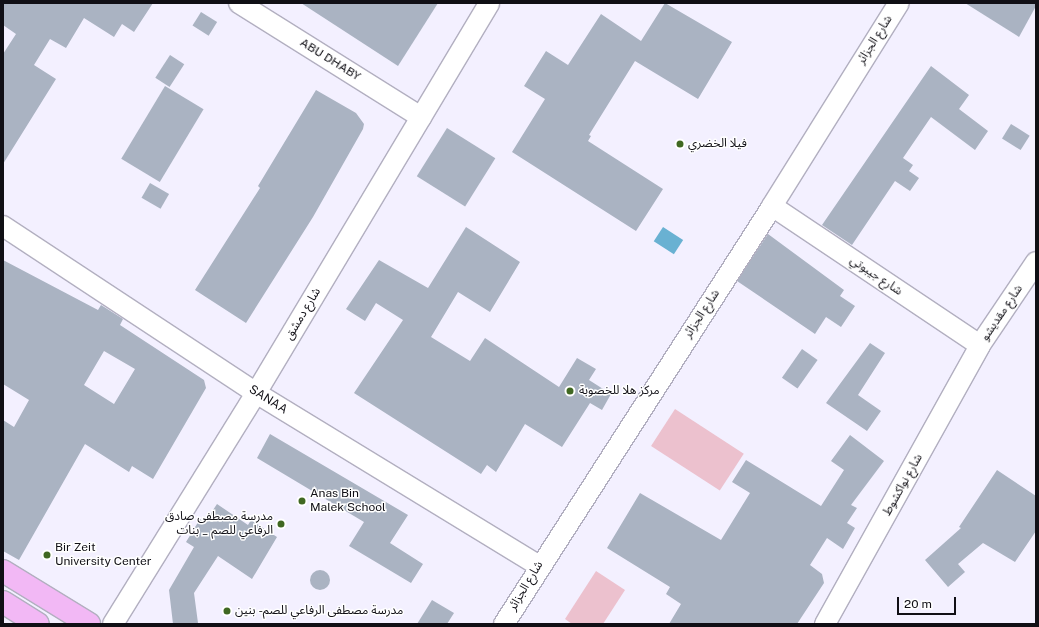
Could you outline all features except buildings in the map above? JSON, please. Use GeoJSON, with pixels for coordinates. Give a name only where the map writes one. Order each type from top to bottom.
{"type":"FeatureCollection","features":[{"type":"Feature","properties":{"kind":"main road"},"geometry":{"type":"LineString","coordinates":[[3,570],[89,624]]}},
{"type":"Feature","properties":{"kind":"main road"},"geometry":{"type":"LineString","coordinates":[[3,602],[38,624]]}},
{"type":"Feature","properties":{"kind":"street","name":"ABU DHABY"},"geometry":{"type":"LineString","coordinates":[[238,3],[421,117]]}},
{"type":"Feature","properties":{"kind":"street","name":"شارع دمشق"},"geometry":{"type":"LineString","coordinates":[[113,624],[256,393],[489,3]]}},
{"type":"Feature","properties":{"kind":"street","name":"شارع الجزائر"},"geometry":{"type":"LineString","coordinates":[[504,624],[539,566],[772,206],[898,3]]}},
{"type":"Feature","properties":{"kind":"street","name":"شارع جيبوتي"},"geometry":{"type":"LineString","coordinates":[[772,206],[980,345]]}},
{"type":"Feature","properties":{"kind":"street","name":"SANAA"},"geometry":{"type":"LineString","coordinates":[[3,226],[256,393],[539,566]]}},
{"type":"Feature","properties":{"kind":"street","name":"شارع مقديشو"},"geometry":{"type":"LineString","coordinates":[[980,345],[1036,262]]}},
{"type":"Feature","properties":{"kind":"street","name":"شارع نواكشوط"},"geometry":{"type":"LineString","coordinates":[[825,624],[980,345]]}},
{"type":"Feature","properties":{"kind":"shaded area"},"geometry":{"type":"Polygon","coordinates":[[[675,409],[744,454],[720,491],[651,446],[675,409]]]}},
{"type":"Feature","properties":{"kind":"shaded area"},"geometry":{"type":"Polygon","coordinates":[[[596,571],[625,590],[603,624],[572,624],[565,619],[596,571]]]}},
{"type":"Feature","properties":{"kind":"water"},"geometry":{"type":"Polygon","coordinates":[[[663,227],[683,240],[674,254],[654,241],[663,227]]]}},
{"type":"Feature","properties":{"kind":"place","name":"فيلا الخضري"},"geometry":{"type":"Point","coordinates":[680,144]}},
{"type":"Feature","properties":{"kind":"place","name":"مركز هلا للخصوبة"},"geometry":{"type":"Point","coordinates":[570,391]}},
{"type":"Feature","properties":{"kind":"place","name":"Anas Bin Malek School"},"geometry":{"type":"Point","coordinates":[302,501]}},
{"type":"Feature","properties":{"kind":"place","name":"مدرسة مصطفى صادق الرفاعي للصم _ بنات"},"geometry":{"type":"Point","coordinates":[281,524]}},
{"type":"Feature","properties":{"kind":"place","name":"Bir Zeit University Center"},"geometry":{"type":"Point","coordinates":[47,555]}},
{"type":"Feature","properties":{"kind":"place","name":"مدرسة مصطفى الرفاعي للصم - بنين"},"geometry":{"type":"Point","coordinates":[227,611]}}]}
